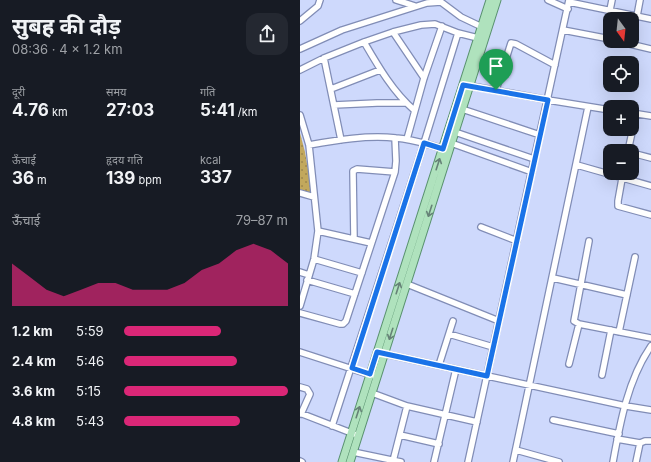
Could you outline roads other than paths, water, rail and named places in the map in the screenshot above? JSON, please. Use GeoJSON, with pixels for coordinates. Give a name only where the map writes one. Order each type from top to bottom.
{"type":"FeatureCollection","features":[{"type":"Feature","properties":{"kind":"main road"},"geometry":{"type":"LineString","coordinates":[[381,353],[407,284],[490,0]]}},
{"type":"Feature","properties":{"kind":"main road"},"geometry":{"type":"LineString","coordinates":[[350,462],[355,434],[448,147],[455,132],[462,109],[466,85],[497,0]]}},
{"type":"Feature","properties":{"kind":"main road"},"geometry":{"type":"LineString","coordinates":[[342,462],[372,393],[374,376]]}},
{"type":"Feature","properties":{"kind":"street"},"geometry":{"type":"LineString","coordinates":[[300,21],[318,6],[320,0]]}},
{"type":"Feature","properties":{"kind":"street"},"geometry":{"type":"LineString","coordinates":[[396,0],[415,6]]}},
{"type":"Feature","properties":{"kind":"street"},"geometry":{"type":"LineString","coordinates":[[548,0],[568,9]]}},
{"type":"Feature","properties":{"kind":"street"},"geometry":{"type":"LineString","coordinates":[[610,10],[612,0]]}},
{"type":"Feature","properties":{"kind":"street"},"geometry":{"type":"LineString","coordinates":[[638,12],[640,0]]}},
{"type":"Feature","properties":{"kind":"street"},"geometry":{"type":"LineString","coordinates":[[300,49],[333,33],[428,1],[448,3],[461,16],[482,27]]}},
{"type":"Feature","properties":{"kind":"street"},"geometry":{"type":"LineString","coordinates":[[468,462],[569,1],[619,12]]}},
{"type":"Feature","properties":{"kind":"street"},"geometry":{"type":"LineString","coordinates":[[639,16],[651,19]]}},
{"type":"Feature","properties":{"kind":"street"},"geometry":{"type":"LineString","coordinates":[[300,70],[324,58],[364,42],[393,32],[421,25],[435,24],[458,33],[478,38]]}},
{"type":"Feature","properties":{"kind":"street"},"geometry":{"type":"LineString","coordinates":[[406,139],[424,78],[442,26]]}},
{"type":"Feature","properties":{"kind":"street"},"geometry":{"type":"LineString","coordinates":[[563,30],[603,39]]}},
{"type":"Feature","properties":{"kind":"street"},"geometry":{"type":"LineString","coordinates":[[393,32],[424,78]]}},
{"type":"Feature","properties":{"kind":"street"},"geometry":{"type":"LineString","coordinates":[[332,426],[352,368],[458,33]]}},
{"type":"Feature","properties":{"kind":"street"},"geometry":{"type":"LineString","coordinates":[[364,42],[380,70],[406,103],[414,110]]}},
{"type":"Feature","properties":{"kind":"street"},"geometry":{"type":"LineString","coordinates":[[496,90],[511,43],[516,44],[555,65]]}},
{"type":"Feature","properties":{"kind":"street"},"geometry":{"type":"LineString","coordinates":[[639,46],[651,48]]}},
{"type":"Feature","properties":{"kind":"street"},"geometry":{"type":"LineString","coordinates":[[324,58],[341,140]]}},
{"type":"Feature","properties":{"kind":"street"},"geometry":{"type":"LineString","coordinates":[[331,89],[380,70]]}},
{"type":"Feature","properties":{"kind":"street"},"geometry":{"type":"LineString","coordinates":[[466,85],[603,109]]}},
{"type":"Feature","properties":{"kind":"street"},"geometry":{"type":"LineString","coordinates":[[334,105],[406,103]]}},
{"type":"Feature","properties":{"kind":"street"},"geometry":{"type":"LineString","coordinates":[[514,462],[588,107]]}},
{"type":"Feature","properties":{"kind":"street"},"geometry":{"type":"LineString","coordinates":[[462,109],[540,135]]}},
{"type":"Feature","properties":{"kind":"street"},"geometry":{"type":"LineString","coordinates":[[300,115],[309,145],[318,231],[314,259],[300,306]]}},
{"type":"Feature","properties":{"kind":"street"},"geometry":{"type":"LineString","coordinates":[[639,115],[651,116]]}},
{"type":"Feature","properties":{"kind":"street"},"geometry":{"type":"LineString","coordinates":[[455,132],[534,159]]}},
{"type":"Feature","properties":{"kind":"street"},"geometry":{"type":"LineString","coordinates":[[300,313],[343,324],[346,321],[395,172],[395,138]]}},
{"type":"Feature","properties":{"kind":"street"},"geometry":{"type":"LineString","coordinates":[[309,145],[341,140],[406,139],[448,147],[532,172]]}},
{"type":"Feature","properties":{"kind":"street"},"geometry":{"type":"LineString","coordinates":[[639,155],[651,158]]}},
{"type":"Feature","properties":{"kind":"street"},"geometry":{"type":"LineString","coordinates":[[577,165],[603,171]]}},
{"type":"Feature","properties":{"kind":"street"},"geometry":{"type":"LineString","coordinates":[[354,239],[353,171],[357,169],[395,172]]}},
{"type":"Feature","properties":{"kind":"street"},"geometry":{"type":"LineString","coordinates":[[621,180],[618,206],[651,215]]}},
{"type":"Feature","properties":{"kind":"street"},"geometry":{"type":"LineString","coordinates":[[635,180],[651,186]]}},
{"type":"Feature","properties":{"kind":"street"},"geometry":{"type":"LineString","coordinates":[[300,193],[314,197]]}},
{"type":"Feature","properties":{"kind":"street"},"geometry":{"type":"LineString","coordinates":[[481,227],[517,241]]}},
{"type":"Feature","properties":{"kind":"street"},"geometry":{"type":"LineString","coordinates":[[318,231],[371,243]]}},
{"type":"Feature","properties":{"kind":"street"},"geometry":{"type":"LineString","coordinates":[[589,241],[574,321],[579,324],[651,338]]}},
{"type":"Feature","properties":{"kind":"street"},"geometry":{"type":"LineString","coordinates":[[619,332],[635,256]]}},
{"type":"Feature","properties":{"kind":"street"},"geometry":{"type":"LineString","coordinates":[[314,259],[362,273]]}},
{"type":"Feature","properties":{"kind":"street"},"geometry":{"type":"LineString","coordinates":[[300,272],[308,278],[355,294]]}},
{"type":"Feature","properties":{"kind":"street"},"geometry":{"type":"LineString","coordinates":[[553,278],[627,295]]}},
{"type":"Feature","properties":{"kind":"street"},"geometry":{"type":"LineString","coordinates":[[407,284],[499,321]]}},
{"type":"Feature","properties":{"kind":"street"},"geometry":{"type":"LineString","coordinates":[[439,365],[453,321]]}},
{"type":"Feature","properties":{"kind":"street"},"geometry":{"type":"LineString","coordinates":[[569,364],[579,324]]}},
{"type":"Feature","properties":{"kind":"street"},"geometry":{"type":"LineString","coordinates":[[602,375],[612,330]]}},
{"type":"Feature","properties":{"kind":"street"},"geometry":{"type":"LineString","coordinates":[[449,334],[493,348]]}},
{"type":"Feature","properties":{"kind":"street"},"geometry":{"type":"LineString","coordinates":[[613,462],[618,436],[632,384],[638,368],[651,346]]}},
{"type":"Feature","properties":{"kind":"street"},"geometry":{"type":"LineString","coordinates":[[300,352],[374,376]]}},
{"type":"Feature","properties":{"kind":"street"},"geometry":{"type":"LineString","coordinates":[[381,353],[626,406],[651,410]]}},
{"type":"Feature","properties":{"kind":"street"},"geometry":{"type":"LineString","coordinates":[[434,462],[456,369]]}},
{"type":"Feature","properties":{"kind":"street"},"geometry":{"type":"LineString","coordinates":[[300,387],[307,389],[310,394],[301,413],[355,434]]}},
{"type":"Feature","properties":{"kind":"street"},"geometry":{"type":"LineString","coordinates":[[372,393],[407,406],[477,422]]}},
{"type":"Feature","properties":{"kind":"street"},"geometry":{"type":"LineString","coordinates":[[393,460],[407,406]]}},
{"type":"Feature","properties":{"kind":"street"},"geometry":{"type":"LineString","coordinates":[[553,420],[640,443],[651,441]]}},
{"type":"Feature","properties":{"kind":"street"},"geometry":{"type":"LineString","coordinates":[[400,435],[439,444]]}},
{"type":"Feature","properties":{"kind":"street"},"geometry":{"type":"LineString","coordinates":[[636,462],[640,443]]}},
{"type":"Feature","properties":{"kind":"street"},"geometry":{"type":"LineString","coordinates":[[516,450],[559,462]]}},
{"type":"Feature","properties":{"kind":"street"},"geometry":{"type":"LineString","coordinates":[[353,452],[386,461],[393,460],[401,462]]}}]}
